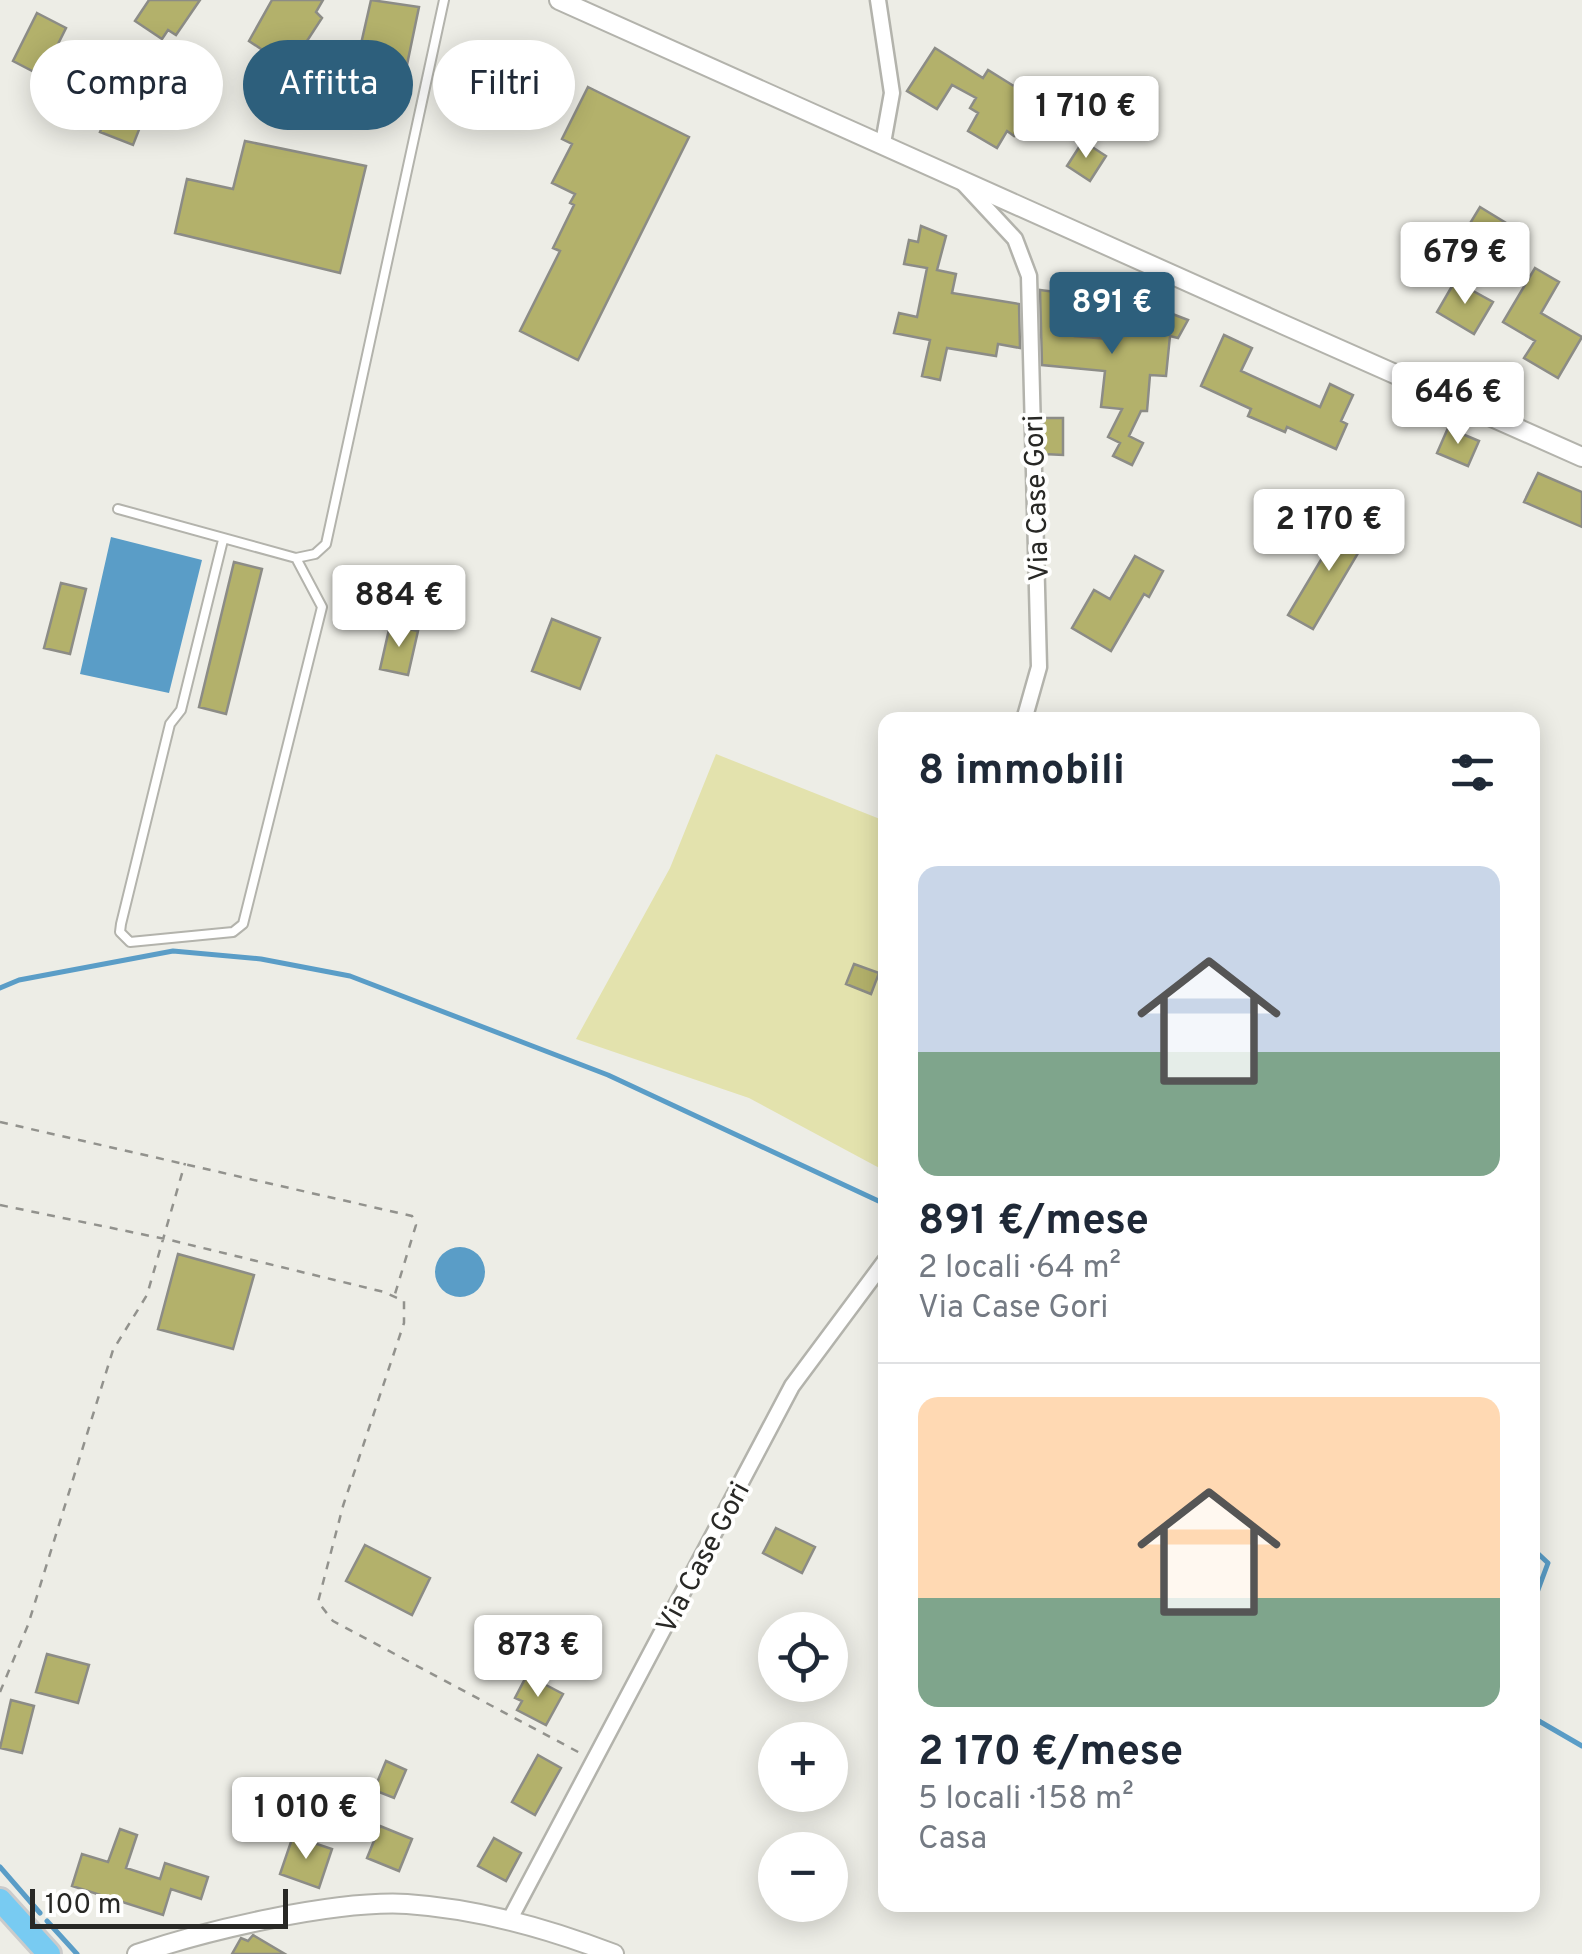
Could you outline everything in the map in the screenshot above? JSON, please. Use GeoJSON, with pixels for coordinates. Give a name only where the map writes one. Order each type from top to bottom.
{"type":"FeatureCollection","features":[{"type":"Feature","properties":{"kind":"main road"},"geometry":{"type":"LineString","coordinates":[[0,1900],[49,1954]]}},
{"type":"Feature","properties":{"kind":"street"},"geometry":{"type":"LineString","coordinates":[[559,0],[883,143],[1222,300],[1582,456]]}},
{"type":"Feature","properties":{"kind":"street"},"geometry":{"type":"LineString","coordinates":[[878,0],[892,93],[883,143]]}},
{"type":"Feature","properties":{"kind":"street","name":"Via Case Gori"},"geometry":{"type":"LineString","coordinates":[[958,178],[1015,239],[1028,276],[1040,667],[1026,712]]}},
{"type":"Feature","properties":{"kind":"street","name":"Via Case Gori"},"geometry":{"type":"LineString","coordinates":[[510,1919],[792,1386],[878,1269]]}},
{"type":"Feature","properties":{"kind":"street"},"geometry":{"type":"LineString","coordinates":[[137,1954],[224,1930],[367,1904],[447,1908],[510,1919],[614,1954]]}},
{"type":"Feature","properties":{"kind":"lane"},"geometry":{"type":"LineString","coordinates":[[118,509],[296,558],[315,554],[326,544],[444,0]]}},
{"type":"Feature","properties":{"kind":"lane"},"geometry":{"type":"LineString","coordinates":[[223,540],[181,710],[170,724],[121,924],[120,932],[130,942],[233,932],[243,924],[322,608],[296,558]]}},
{"type":"Feature","properties":{"kind":"path"},"geometry":{"type":"LineString","coordinates":[[0,1122],[412,1216],[416,1225],[394,1295]]}},
{"type":"Feature","properties":{"kind":"path"},"geometry":{"type":"LineString","coordinates":[[0,1692],[28,1625],[113,1350],[147,1296],[186,1163]]}},
{"type":"Feature","properties":{"kind":"path"},"geometry":{"type":"LineString","coordinates":[[0,1205],[165,1239],[404,1300],[404,1323],[342,1506],[318,1602],[333,1621],[594,1760]]}},
{"type":"Feature","properties":{"kind":"green space"},"geometry":{"type":"Polygon","coordinates":[[[716,754],[878,818],[878,1167],[749,1098],[576,1039],[670,868],[716,754]]]}},
{"type":"Feature","properties":{"kind":"water"},"geometry":{"type":"Polygon","coordinates":[[[111,537],[202,560],[169,693],[80,674],[111,537]]]}},
{"type":"Feature","properties":{"kind":"water"},"geometry":{"type":"Polygon","coordinates":[[[460,1247],[477,1255],[485,1272],[477,1289],[460,1297],[443,1289],[435,1272],[443,1255],[460,1247]]]}},
{"type":"Feature","properties":{"kind":"building"},"geometry":{"type":"Polygon","coordinates":[[[149,0],[200,0],[176,35],[168,30],[162,39],[135,21],[149,0]]]}},
{"type":"Feature","properties":{"kind":"building"},"geometry":{"type":"Polygon","coordinates":[[[272,0],[323,0],[316,12],[322,18],[308,40],[250,40],[272,0]]]}},
{"type":"Feature","properties":{"kind":"building"},"geometry":{"type":"Polygon","coordinates":[[[371,0],[419,7],[412,40],[362,40],[371,0]]]}},
{"type":"Feature","properties":{"kind":"building"},"geometry":{"type":"Polygon","coordinates":[[[37,13],[66,28],[60,40],[30,40],[30,70],[13,61],[37,13]]]}},
{"type":"Feature","properties":{"kind":"building"},"geometry":{"type":"Polygon","coordinates":[[[935,48],[983,78],[988,70],[1046,106],[1032,130],[1022,124],[1014,136],[1007,131],[997,148],[968,131],[978,113],[970,108],[976,98],[952,85],[937,109],[907,91],[935,48]]]}},
{"type":"Feature","properties":{"kind":"building"},"geometry":{"type":"Polygon","coordinates":[[[588,87],[689,137],[578,360],[520,331],[560,251],[553,248],[574,205],[570,203],[575,194],[552,183],[572,144],[562,139],[566,130],[575,130],[575,113],[588,87]]]}},
{"type":"Feature","properties":{"kind":"building"},"geometry":{"type":"Polygon","coordinates":[[[101,130],[139,130],[133,145],[101,130]]]}},
{"type":"Feature","properties":{"kind":"building"},"geometry":{"type":"Polygon","coordinates":[[[245,141],[366,166],[340,273],[175,233],[187,179],[233,189],[245,141]]]}},
{"type":"Feature","properties":{"kind":"building"},"geometry":{"type":"Polygon","coordinates":[[[1083,141],[1106,156],[1090,181],[1067,166],[1083,141]]]}},
{"type":"Feature","properties":{"kind":"building"},"geometry":{"type":"Polygon","coordinates":[[[1480,207],[1506,223],[1481,264],[1455,248],[1480,207]]]}},
{"type":"Feature","properties":{"kind":"building"},"geometry":{"type":"Polygon","coordinates":[[[921,226],[946,236],[937,270],[956,274],[952,293],[1019,304],[1020,348],[998,344],[996,356],[947,348],[940,380],[922,376],[930,340],[894,333],[899,313],[917,317],[927,268],[904,264],[909,240],[918,242],[921,226]]]}},
{"type":"Feature","properties":{"kind":"building"},"geometry":{"type":"Polygon","coordinates":[[[1535,268],[1559,282],[1541,313],[1582,337],[1558,378],[1524,358],[1535,341],[1503,322],[1535,268]]]}},
{"type":"Feature","properties":{"kind":"building"},"geometry":{"type":"Polygon","coordinates":[[[1455,281],[1493,302],[1474,334],[1437,312],[1455,281]]]}},
{"type":"Feature","properties":{"kind":"building"},"geometry":{"type":"Polygon","coordinates":[[[1040,290],[1080,295],[1075,336],[1119,340],[1131,298],[1188,320],[1178,338],[1170,336],[1166,376],[1150,375],[1147,411],[1141,411],[1129,436],[1143,443],[1132,465],[1113,456],[1120,443],[1108,437],[1122,409],[1101,407],[1105,371],[1042,365],[1040,290]]]}},
{"type":"Feature","properties":{"kind":"building"},"geometry":{"type":"Polygon","coordinates":[[[1224,335],[1252,348],[1241,371],[1320,407],[1330,384],[1353,395],[1341,421],[1347,424],[1336,449],[1287,427],[1285,432],[1248,416],[1251,409],[1201,386],[1224,335]]]}},
{"type":"Feature","properties":{"kind":"building"},"geometry":{"type":"Polygon","coordinates":[[[1043,418],[1063,418],[1063,455],[1044,454],[1043,418]]]}},
{"type":"Feature","properties":{"kind":"building"},"geometry":{"type":"Polygon","coordinates":[[[1448,428],[1479,441],[1468,466],[1437,453],[1448,428]]]}},
{"type":"Feature","properties":{"kind":"building"},"geometry":{"type":"Polygon","coordinates":[[[1538,473],[1582,492],[1582,527],[1524,502],[1538,473]]]}},
{"type":"Feature","properties":{"kind":"building"},"geometry":{"type":"Polygon","coordinates":[[[1346,518],[1370,533],[1313,629],[1288,615],[1346,518]]]}},
{"type":"Feature","properties":{"kind":"building"},"geometry":{"type":"Polygon","coordinates":[[[1135,556],[1163,571],[1149,597],[1144,594],[1111,651],[1072,628],[1094,590],[1110,599],[1135,556]]]}},
{"type":"Feature","properties":{"kind":"building"},"geometry":{"type":"Polygon","coordinates":[[[234,562],[262,569],[226,714],[199,707],[234,562]]]}},
{"type":"Feature","properties":{"kind":"building"},"geometry":{"type":"Polygon","coordinates":[[[61,583],[86,589],[70,654],[44,648],[61,583]]]}},
{"type":"Feature","properties":{"kind":"building"},"geometry":{"type":"Polygon","coordinates":[[[552,619],[600,638],[580,689],[532,671],[552,619]]]}},
{"type":"Feature","properties":{"kind":"building"},"geometry":{"type":"Polygon","coordinates":[[[390,625],[418,631],[408,675],[380,669],[390,625]]]}},
{"type":"Feature","properties":{"kind":"building"},"geometry":{"type":"Polygon","coordinates":[[[854,964],[878,973],[871,994],[846,984],[854,964]]]}},
{"type":"Feature","properties":{"kind":"building"},"geometry":{"type":"Polygon","coordinates":[[[178,1254],[254,1275],[233,1349],[158,1329],[178,1254]]]}},
{"type":"Feature","properties":{"kind":"building"},"geometry":{"type":"Polygon","coordinates":[[[776,1528],[815,1547],[802,1573],[763,1553],[776,1528]]]}},
{"type":"Feature","properties":{"kind":"building"},"geometry":{"type":"Polygon","coordinates":[[[365,1545],[430,1578],[412,1615],[346,1581],[365,1545]]]}},
{"type":"Feature","properties":{"kind":"building"},"geometry":{"type":"Polygon","coordinates":[[[47,1654],[89,1665],[78,1703],[36,1692],[47,1654]]]}},
{"type":"Feature","properties":{"kind":"building"},"geometry":{"type":"Polygon","coordinates":[[[527,1675],[563,1694],[546,1725],[517,1710],[522,1701],[515,1698],[527,1675]]]}},
{"type":"Feature","properties":{"kind":"building"},"geometry":{"type":"Polygon","coordinates":[[[11,1700],[34,1706],[22,1753],[0,1748],[11,1700]]]}},
{"type":"Feature","properties":{"kind":"building"},"geometry":{"type":"Polygon","coordinates":[[[538,1755],[561,1768],[535,1815],[512,1802],[538,1755]]]}},
{"type":"Feature","properties":{"kind":"building"},"geometry":{"type":"Polygon","coordinates":[[[386,1761],[406,1770],[394,1798],[374,1790],[386,1761]]]}},
{"type":"Feature","properties":{"kind":"building"},"geometry":{"type":"Polygon","coordinates":[[[380,1826],[412,1839],[399,1871],[367,1858],[380,1826]]]}},
{"type":"Feature","properties":{"kind":"building"},"geometry":{"type":"Polygon","coordinates":[[[120,1829],[137,1835],[126,1868],[160,1879],[165,1863],[208,1877],[201,1899],[171,1889],[163,1915],[72,1886],[82,1854],[108,1862],[120,1829]]]}},
{"type":"Feature","properties":{"kind":"building"},"geometry":{"type":"Polygon","coordinates":[[[293,1836],[332,1849],[319,1888],[280,1874],[293,1836]]]}},
{"type":"Feature","properties":{"kind":"building"},"geometry":{"type":"Polygon","coordinates":[[[494,1838],[521,1853],[506,1881],[478,1866],[494,1838]]]}},
{"type":"Feature","properties":{"kind":"building"},"geometry":{"type":"Polygon","coordinates":[[[253,1935],[285,1954],[232,1954],[241,1938],[248,1941],[253,1935]]]}},
{"type":"Feature","properties":{"kind":"waterway"},"geometry":{"type":"LineString","coordinates":[[0,988],[19,980],[173,951],[261,959],[350,976],[608,1075],[878,1201]]}},
{"type":"Feature","properties":{"kind":"waterway"},"geometry":{"type":"LineString","coordinates":[[1540,1556],[1548,1563],[1540,1584]]}},
{"type":"Feature","properties":{"kind":"waterway"},"geometry":{"type":"LineString","coordinates":[[1540,1722],[1582,1746]]}},
{"type":"Feature","properties":{"kind":"waterway"},"geometry":{"type":"LineString","coordinates":[[0,1867],[40,1913]]}},
{"type":"Feature","properties":{"kind":"waterway"},"geometry":{"type":"LineString","coordinates":[[47,1921],[77,1954]]}}]}
